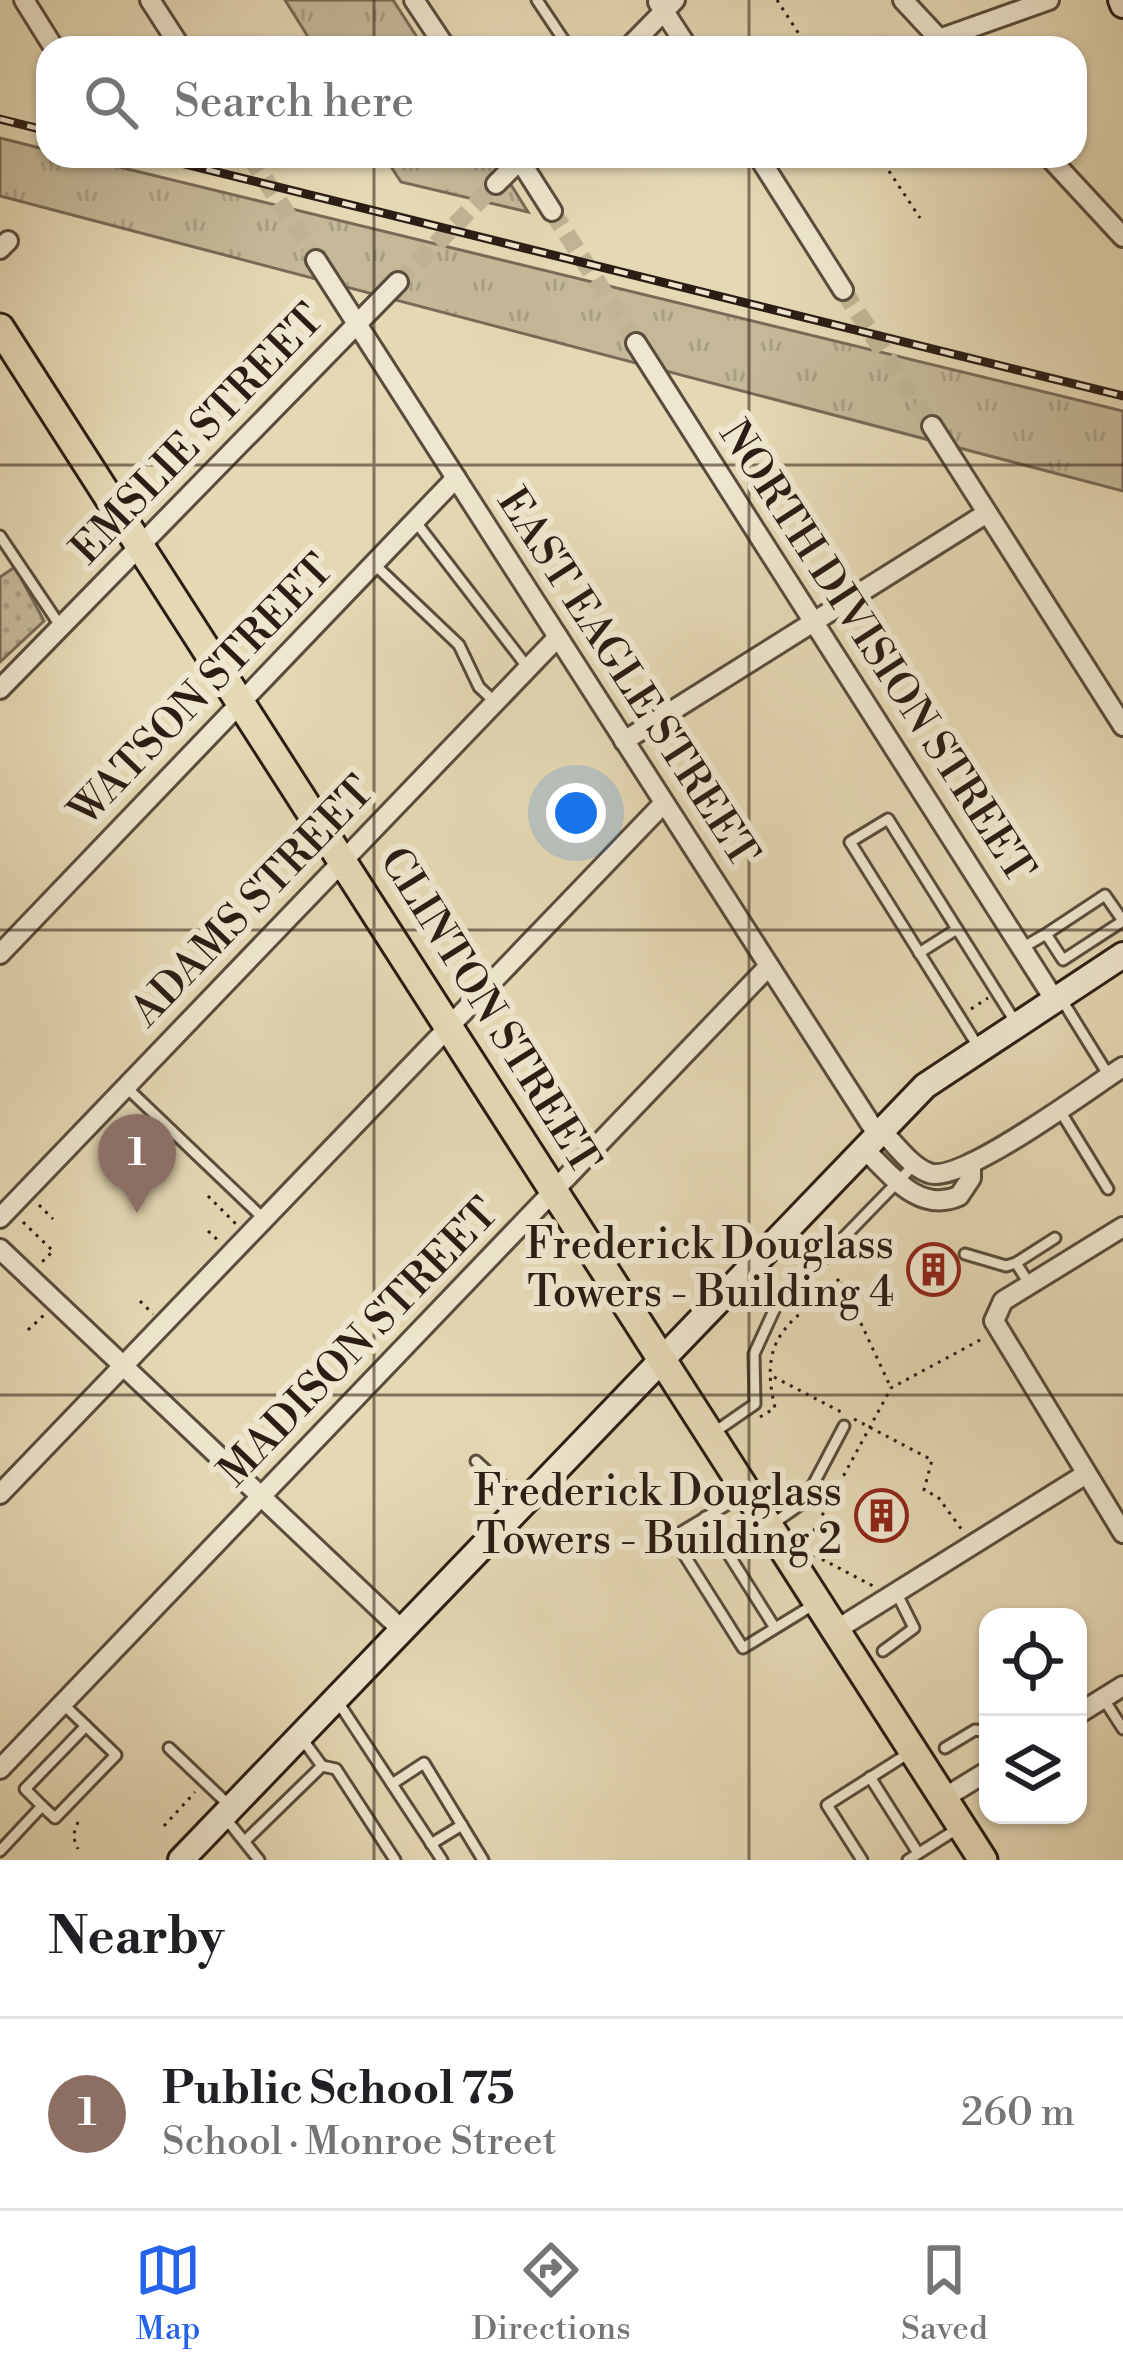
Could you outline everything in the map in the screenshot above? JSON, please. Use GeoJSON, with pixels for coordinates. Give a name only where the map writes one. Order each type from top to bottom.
{"type":"FeatureCollection","features":[{"type":"Feature","properties":{"kind":"main road","name":"CLINTON STREET"},"geometry":{"type":"LineString","coordinates":[[0,328],[983,1860]]}},
{"type":"Feature","properties":{"kind":"street"},"geometry":{"type":"LineString","coordinates":[[24,0],[46,36]]}},
{"type":"Feature","properties":{"kind":"street"},"geometry":{"type":"LineString","coordinates":[[150,0],[173,36]]}},
{"type":"Feature","properties":{"kind":"street"},"geometry":{"type":"LineString","coordinates":[[415,0],[438,36]]}},
{"type":"Feature","properties":{"kind":"street"},"geometry":{"type":"LineString","coordinates":[[903,0],[937,36]]}},
{"type":"Feature","properties":{"kind":"street"},"geometry":{"type":"LineString","coordinates":[[963,36],[1049,0]]}},
{"type":"Feature","properties":{"kind":"street"},"geometry":{"type":"LineString","coordinates":[[638,36],[665,4],[682,36]]}},
{"type":"Feature","properties":{"kind":"street"},"geometry":{"type":"LineString","coordinates":[[496,184],[510,168]]}},
{"type":"Feature","properties":{"kind":"street"},"geometry":{"type":"LineString","coordinates":[[527,168],[552,211]]}},
{"type":"Feature","properties":{"kind":"street"},"geometry":{"type":"LineString","coordinates":[[766,168],[843,290]]}},
{"type":"Feature","properties":{"kind":"street"},"geometry":{"type":"LineString","coordinates":[[1059,168],[1123,237]]}},
{"type":"Feature","properties":{"kind":"street","name":"EAST EAGLE STREET"},"geometry":{"type":"LineString","coordinates":[[316,260],[769,966],[898,1181],[916,1196],[945,1201],[967,1186],[971,1163],[1116,1071]]}},
{"type":"Feature","properties":{"kind":"street","name":"EMSLIE STREET"},"geometry":{"type":"LineString","coordinates":[[0,689],[398,282]]}},
{"type":"Feature","properties":{"kind":"street","name":"NORTH DIVISION STREET"},"geometry":{"type":"LineString","coordinates":[[636,343],[1056,998]]}},
{"type":"Feature","properties":{"kind":"street"},"geometry":{"type":"LineString","coordinates":[[932,427],[1123,726]]}},
{"type":"Feature","properties":{"kind":"street","name":"WATSON STREET"},"geometry":{"type":"LineString","coordinates":[[0,954],[456,478]]}},
{"type":"Feature","properties":{"kind":"street"},"geometry":{"type":"LineString","coordinates":[[624,741],[987,513]]}},
{"type":"Feature","properties":{"kind":"street","name":"ADAMS STREET"},"geometry":{"type":"LineString","coordinates":[[4,1213],[558,637]]}},
{"type":"Feature","properties":{"kind":"street"},"geometry":{"type":"LineString","coordinates":[[0,1494],[664,802]]}},
{"type":"Feature","properties":{"kind":"street"},"geometry":{"type":"LineString","coordinates":[[181,1860],[934,1078],[1123,956]]}},
{"type":"Feature","properties":{"kind":"street","name":"MADISON STREET"},"geometry":{"type":"LineString","coordinates":[[0,1769],[769,966]]}},
{"type":"Feature","properties":{"kind":"street","name":"EAST EAGLE STREET"},"geometry":{"type":"LineString","coordinates":[[874,1138],[915,1163]]}},
{"type":"Feature","properties":{"kind":"street"},"geometry":{"type":"LineString","coordinates":[[915,1163],[940,1174],[971,1163]]}},
{"type":"Feature","properties":{"kind":"street"},"geometry":{"type":"LineString","coordinates":[[1123,1227],[996,1310],[996,1332],[1123,1533]]}},
{"type":"Feature","properties":{"kind":"street"},"geometry":{"type":"LineString","coordinates":[[0,1249],[400,1629]]}},
{"type":"Feature","properties":{"kind":"street"},"geometry":{"type":"LineString","coordinates":[[836,1630],[886,1590],[1086,1474]]}},
{"type":"Feature","properties":{"kind":"street"},"geometry":{"type":"LineString","coordinates":[[1087,1708],[1123,1686]]}},
{"type":"Feature","properties":{"kind":"street"},"geometry":{"type":"LineString","coordinates":[[944,1798],[979,1777]]}},
{"type":"Feature","properties":{"kind":"lane"},"geometry":{"type":"LineString","coordinates":[[537,0],[560,36]]}},
{"type":"Feature","properties":{"kind":"lane"},"geometry":{"type":"LineString","coordinates":[[415,521],[528,668]]}},
{"type":"Feature","properties":{"kind":"lane"},"geometry":{"type":"LineString","coordinates":[[0,536],[61,627]]}},
{"type":"Feature","properties":{"kind":"lane"},"geometry":{"type":"LineString","coordinates":[[374,564],[459,645],[479,687],[495,702]]}},
{"type":"Feature","properties":{"kind":"lane"},"geometry":{"type":"LineString","coordinates":[[979,1048],[850,842],[888,819],[1016,1024]]}},
{"type":"Feature","properties":{"kind":"lane"},"geometry":{"type":"LineString","coordinates":[[1022,948],[1046,934],[1077,920],[1105,895],[1123,921],[1063,960],[1046,934]]}},
{"type":"Feature","properties":{"kind":"lane"},"geometry":{"type":"LineString","coordinates":[[919,952],[957,929]]}},
{"type":"Feature","properties":{"kind":"lane"},"geometry":{"type":"LineString","coordinates":[[1083,945],[1099,971]]}},
{"type":"Feature","properties":{"kind":"lane"},"geometry":{"type":"LineString","coordinates":[[1056,998],[1116,1071]]}},
{"type":"Feature","properties":{"kind":"lane"},"geometry":{"type":"LineString","coordinates":[[126,1087],[263,1219]]}},
{"type":"Feature","properties":{"kind":"lane"},"geometry":{"type":"LineString","coordinates":[[1059,1109],[1108,1190]]}},
{"type":"Feature","properties":{"kind":"lane"},"geometry":{"type":"LineString","coordinates":[[815,1268],[915,1163]]}},
{"type":"Feature","properties":{"kind":"lane"},"geometry":{"type":"LineString","coordinates":[[965,1254],[1006,1266],[1055,1238]]}},
{"type":"Feature","properties":{"kind":"lane"},"geometry":{"type":"LineString","coordinates":[[1016,1263],[1030,1285]]}},
{"type":"Feature","properties":{"kind":"lane"},"geometry":{"type":"LineString","coordinates":[[712,1435],[755,1404],[754,1354],[776,1306],[743,1274]]}},
{"type":"Feature","properties":{"kind":"lane"},"geometry":{"type":"LineString","coordinates":[[770,1526],[804,1502],[844,1426]]}},
{"type":"Feature","properties":{"kind":"lane"},"geometry":{"type":"LineString","coordinates":[[476,1461],[522,1504]]}},
{"type":"Feature","properties":{"kind":"lane"},"geometry":{"type":"LineString","coordinates":[[747,1492],[673,1538],[743,1648],[818,1601]]}},
{"type":"Feature","properties":{"kind":"lane"},"geometry":{"type":"LineString","coordinates":[[705,1517],[776,1628]]}},
{"type":"Feature","properties":{"kind":"lane"},"geometry":{"type":"LineString","coordinates":[[883,1651],[914,1628],[886,1590]]}},
{"type":"Feature","properties":{"kind":"lane"},"geometry":{"type":"LineString","coordinates":[[335,1697],[442,1860]]}},
{"type":"Feature","properties":{"kind":"lane"},"geometry":{"type":"LineString","coordinates":[[1103,1698],[1123,1729]]}},
{"type":"Feature","properties":{"kind":"lane"},"geometry":{"type":"LineString","coordinates":[[63,1704],[86,1726],[116,1755],[55,1818],[25,1789],[86,1726]]}},
{"type":"Feature","properties":{"kind":"lane"},"geometry":{"type":"LineString","coordinates":[[945,1748],[979,1731]]}},
{"type":"Feature","properties":{"kind":"lane"},"geometry":{"type":"LineString","coordinates":[[300,1735],[322,1766],[336,1769],[395,1860]]}},
{"type":"Feature","properties":{"kind":"lane"},"geometry":{"type":"LineString","coordinates":[[21,1747],[45,1769]]}},
{"type":"Feature","properties":{"kind":"lane"},"geometry":{"type":"LineString","coordinates":[[169,1748],[227,1812],[257,1859]]}},
{"type":"Feature","properties":{"kind":"lane"},"geometry":{"type":"LineString","coordinates":[[862,1860],[827,1804],[913,1750]]}},
{"type":"Feature","properties":{"kind":"lane"},"geometry":{"type":"LineString","coordinates":[[392,1784],[424,1763],[483,1860]]}},
{"type":"Feature","properties":{"kind":"lane"},"geometry":{"type":"LineString","coordinates":[[246,1840],[322,1766]]}},
{"type":"Feature","properties":{"kind":"lane"},"geometry":{"type":"LineString","coordinates":[[870,1778],[913,1857],[961,1826]]}},
{"type":"Feature","properties":{"kind":"lane"},"geometry":{"type":"LineString","coordinates":[[0,1851],[42,1806]]}},
{"type":"Feature","properties":{"kind":"lane"},"geometry":{"type":"LineString","coordinates":[[431,1844],[462,1825]]}},
{"type":"Feature","properties":{"kind":"path"},"geometry":{"type":"LineString","coordinates":[[777,0],[800,36]]}},
{"type":"Feature","properties":{"kind":"path"},"geometry":{"type":"LineString","coordinates":[[887,168],[920,218]]}},
{"type":"Feature","properties":{"kind":"path"},"geometry":{"type":"LineString","coordinates":[[967,1011],[988,998]]}},
{"type":"Feature","properties":{"kind":"path"},"geometry":{"type":"LineString","coordinates":[[110,1104],[148,1142]]}},
{"type":"Feature","properties":{"kind":"path"},"geometry":{"type":"LineString","coordinates":[[121,1147],[113,1139],[129,1127],[127,1142],[138,1131]]}},
{"type":"Feature","properties":{"kind":"path"},"geometry":{"type":"LineString","coordinates":[[208,1196],[248,1235]]}},
{"type":"Feature","properties":{"kind":"path"},"geometry":{"type":"LineString","coordinates":[[42,1208],[53,1219]]}},
{"type":"Feature","properties":{"kind":"path"},"geometry":{"type":"LineString","coordinates":[[4,1213],[53,1251]]}},
{"type":"Feature","properties":{"kind":"path"},"geometry":{"type":"LineString","coordinates":[[891,1388],[840,1278],[806,1303],[783,1331],[771,1376],[932,1460],[924,1490],[938,1497],[963,1531]]}},
{"type":"Feature","properties":{"kind":"path"},"geometry":{"type":"LineString","coordinates":[[28,1330],[45,1313]]}},
{"type":"Feature","properties":{"kind":"path"},"geometry":{"type":"LineString","coordinates":[[886,1590],[805,1549],[891,1388],[982,1339]]}},
{"type":"Feature","properties":{"kind":"path"},"geometry":{"type":"LineString","coordinates":[[164,1826],[192,1796]]}},
{"type":"Feature","properties":{"kind":"path"},"geometry":{"type":"LineString","coordinates":[[70,1814],[78,1823],[73,1836],[79,1849]]}},
{"type":"Feature","properties":{"kind":"green space"},"geometry":{"type":"Polygon","coordinates":[[[285,0],[393,0],[416,36],[308,36],[285,0]]]}},
{"type":"Feature","properties":{"kind":"green space"},"geometry":{"type":"Polygon","coordinates":[[[0,138],[36,147],[36,168],[123,168],[1123,411],[1123,491],[0,196],[0,138]]]}},
{"type":"Feature","properties":{"kind":"green space"},"geometry":{"type":"Polygon","coordinates":[[[392,168],[500,168],[528,212],[401,182],[392,168]]]}},
{"type":"Feature","properties":{"kind":"green space"},"geometry":{"type":"Polygon","coordinates":[[[15,567],[44,621],[0,662],[0,577],[15,567]]]}},
{"type":"Feature","properties":{"kind":"tunnel"},"geometry":{"type":"LineString","coordinates":[[258,168],[316,260]]}},
{"type":"Feature","properties":{"kind":"tunnel"},"geometry":{"type":"LineString","coordinates":[[398,282],[496,184]]}},
{"type":"Feature","properties":{"kind":"tunnel"},"geometry":{"type":"LineString","coordinates":[[552,211],[636,343]]}},
{"type":"Feature","properties":{"kind":"tunnel"},"geometry":{"type":"LineString","coordinates":[[843,290],[932,426]]}},
{"type":"Feature","properties":{"kind":"railway"},"geometry":{"type":"LineString","coordinates":[[0,119],[36,128]]}},
{"type":"Feature","properties":{"kind":"railway"},"geometry":{"type":"LineString","coordinates":[[201,168],[1123,396]]}},
{"type":"Feature","properties":{"kind":"place","name":"Public School 75"},"geometry":{"type":"Point","coordinates":[137,1213]}},
{"type":"Feature","properties":{"kind":"place","name":"Frederick Douglass Towers - Building 4"},"geometry":{"type":"Point","coordinates":[933,1269]}},
{"type":"Feature","properties":{"kind":"place","name":"Frederick Douglass Towers - Building 2"},"geometry":{"type":"Point","coordinates":[881,1516]}}]}
